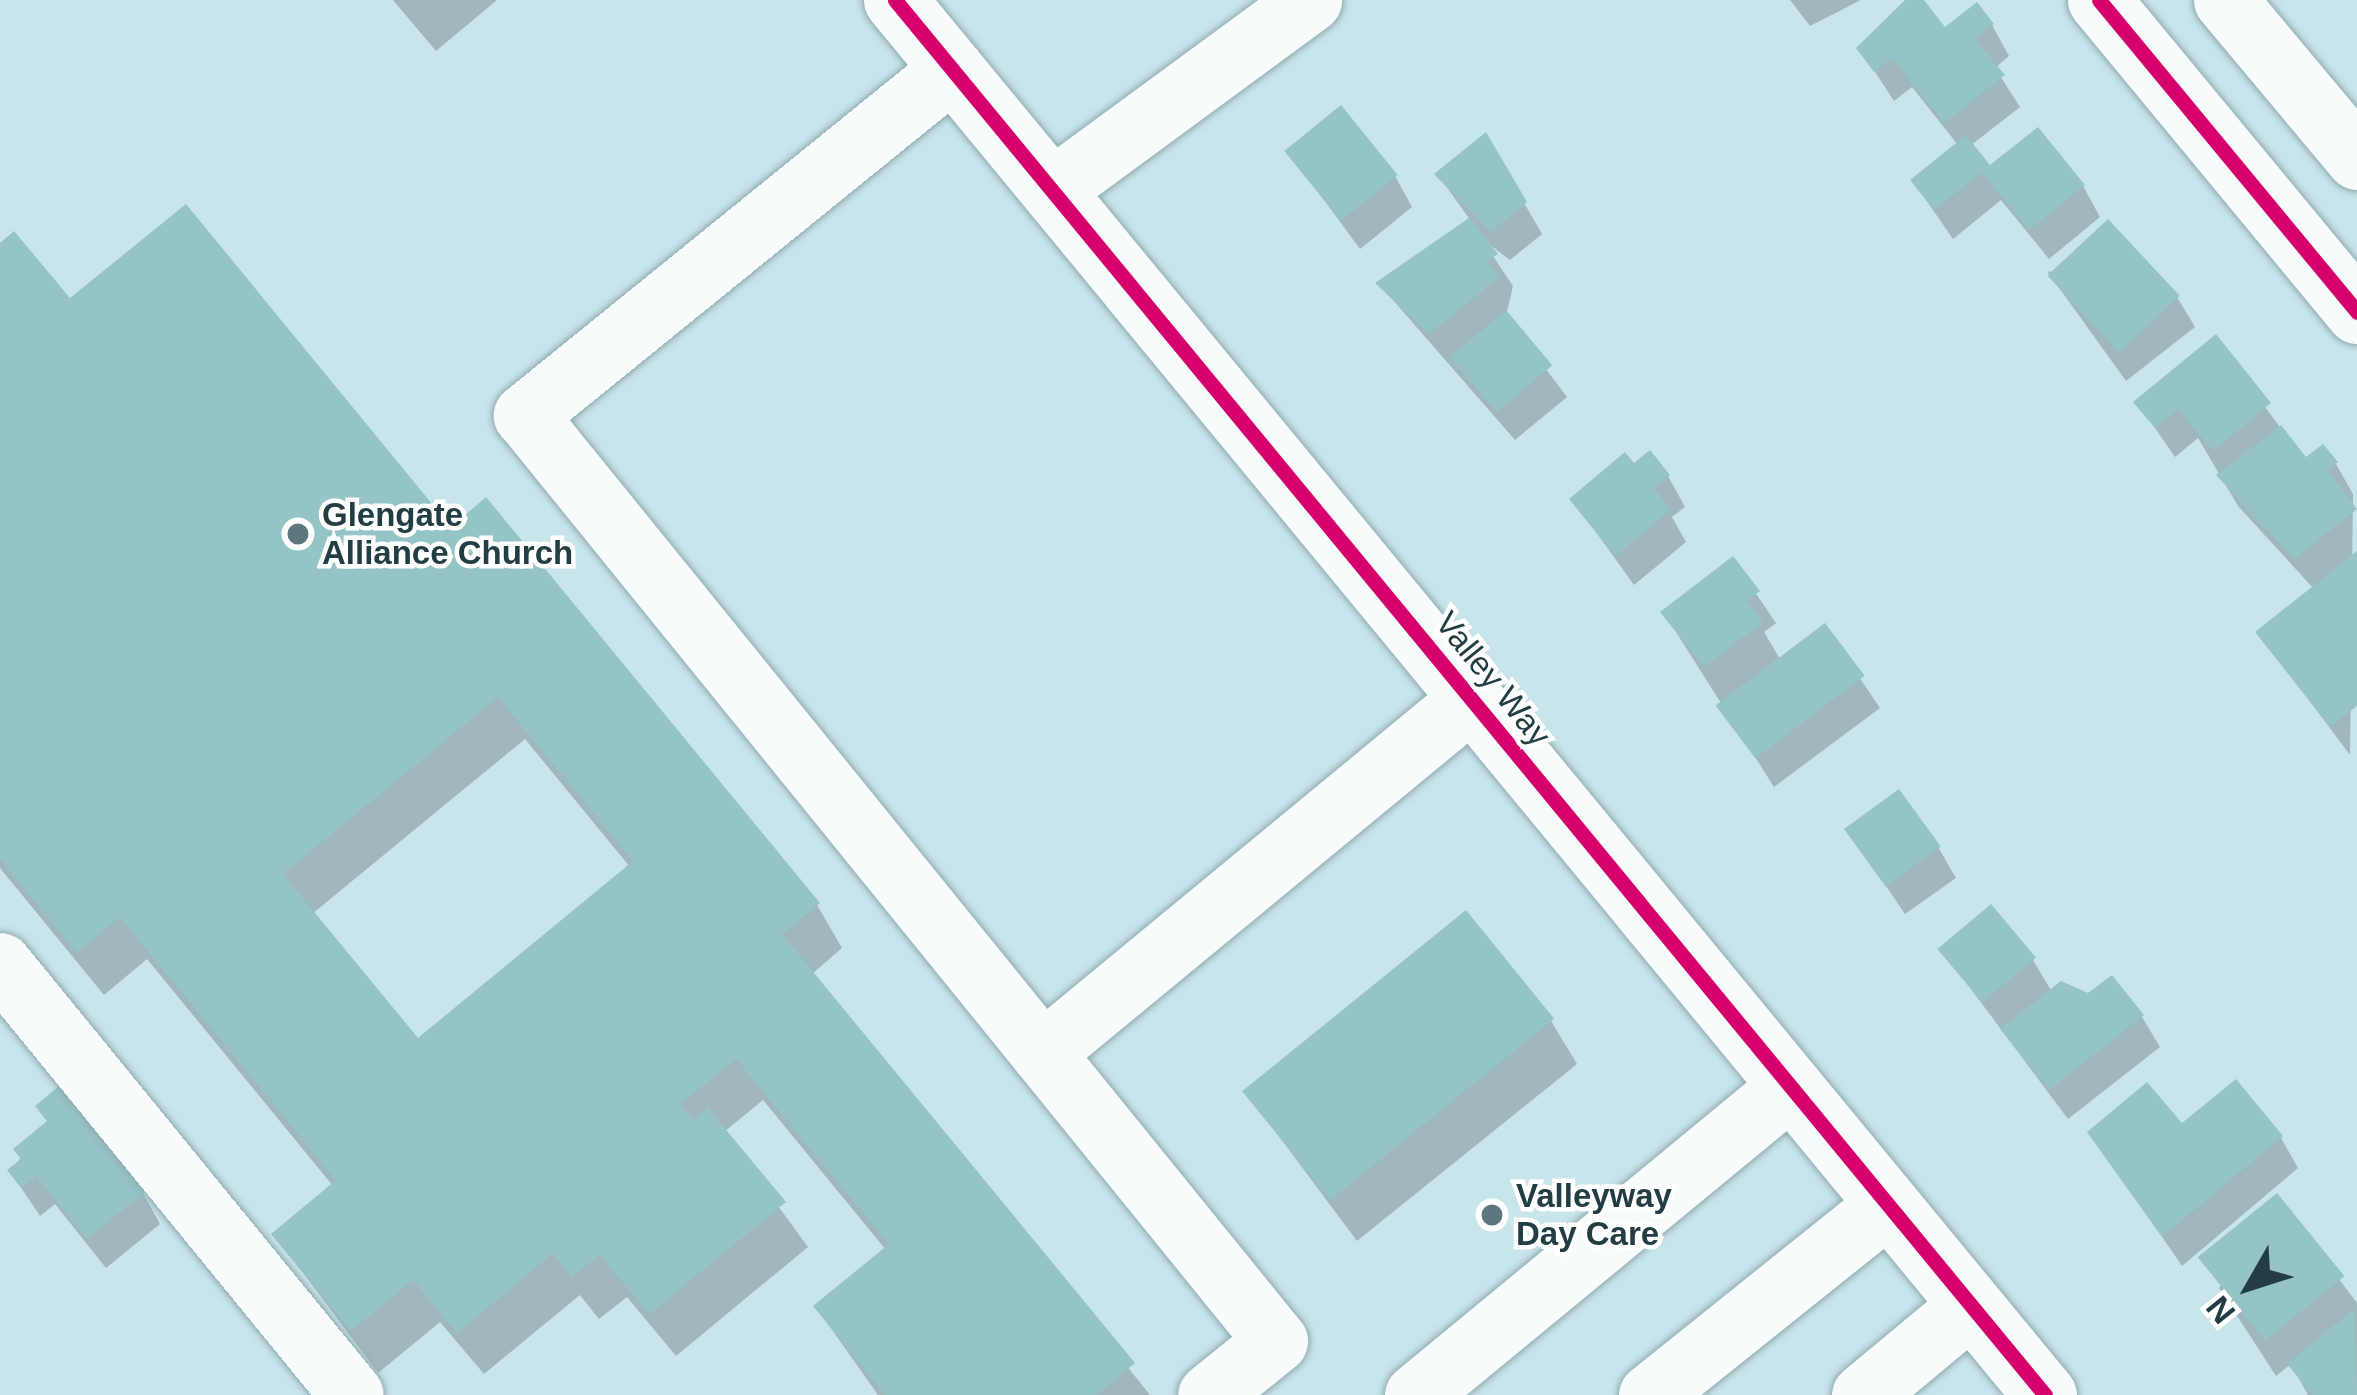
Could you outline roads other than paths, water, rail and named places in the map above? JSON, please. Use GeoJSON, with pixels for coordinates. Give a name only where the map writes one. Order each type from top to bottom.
{"type":"FeatureCollection","features":[{"type":"Feature","properties":{"kind":"street","name":"Valley Way"},"geometry":{"type":"LineString","coordinates":[[895,0],[2044,1395]]}},
{"type":"Feature","properties":{"kind":"street"},"geometry":{"type":"LineString","coordinates":[[1053,189],[1310,0]]}},
{"type":"Feature","properties":{"kind":"street"},"geometry":{"type":"LineString","coordinates":[[2099,0],[2357,312]]}},
{"type":"Feature","properties":{"kind":"street"},"geometry":{"type":"LineString","coordinates":[[2225,0],[2357,158]]}},
{"type":"Feature","properties":{"kind":"street"},"geometry":{"type":"LineString","coordinates":[[952,69],[525,415],[1276,1341],[1209,1395]]}},
{"type":"Feature","properties":{"kind":"street"},"geometry":{"type":"LineString","coordinates":[[1042,1052],[1471,699]]}},
{"type":"Feature","properties":{"kind":"street"},"geometry":{"type":"LineString","coordinates":[[0,964],[352,1395]]}},
{"type":"Feature","properties":{"kind":"street"},"geometry":{"type":"LineString","coordinates":[[1416,1395],[1790,1087]]}},
{"type":"Feature","properties":{"kind":"street"},"geometry":{"type":"LineString","coordinates":[[1650,1395],[1887,1204]]}},
{"type":"Feature","properties":{"kind":"street"},"geometry":{"type":"LineString","coordinates":[[1863,1395],[1970,1306]]}},
{"type":"Feature","properties":{"kind":"place","name":"Glengate Alliance Church"},"geometry":{"type":"Point","coordinates":[298,534]}},
{"type":"Feature","properties":{"kind":"place","name":"Valleyway Day Care"},"geometry":{"type":"Point","coordinates":[1492,1215]}}]}
